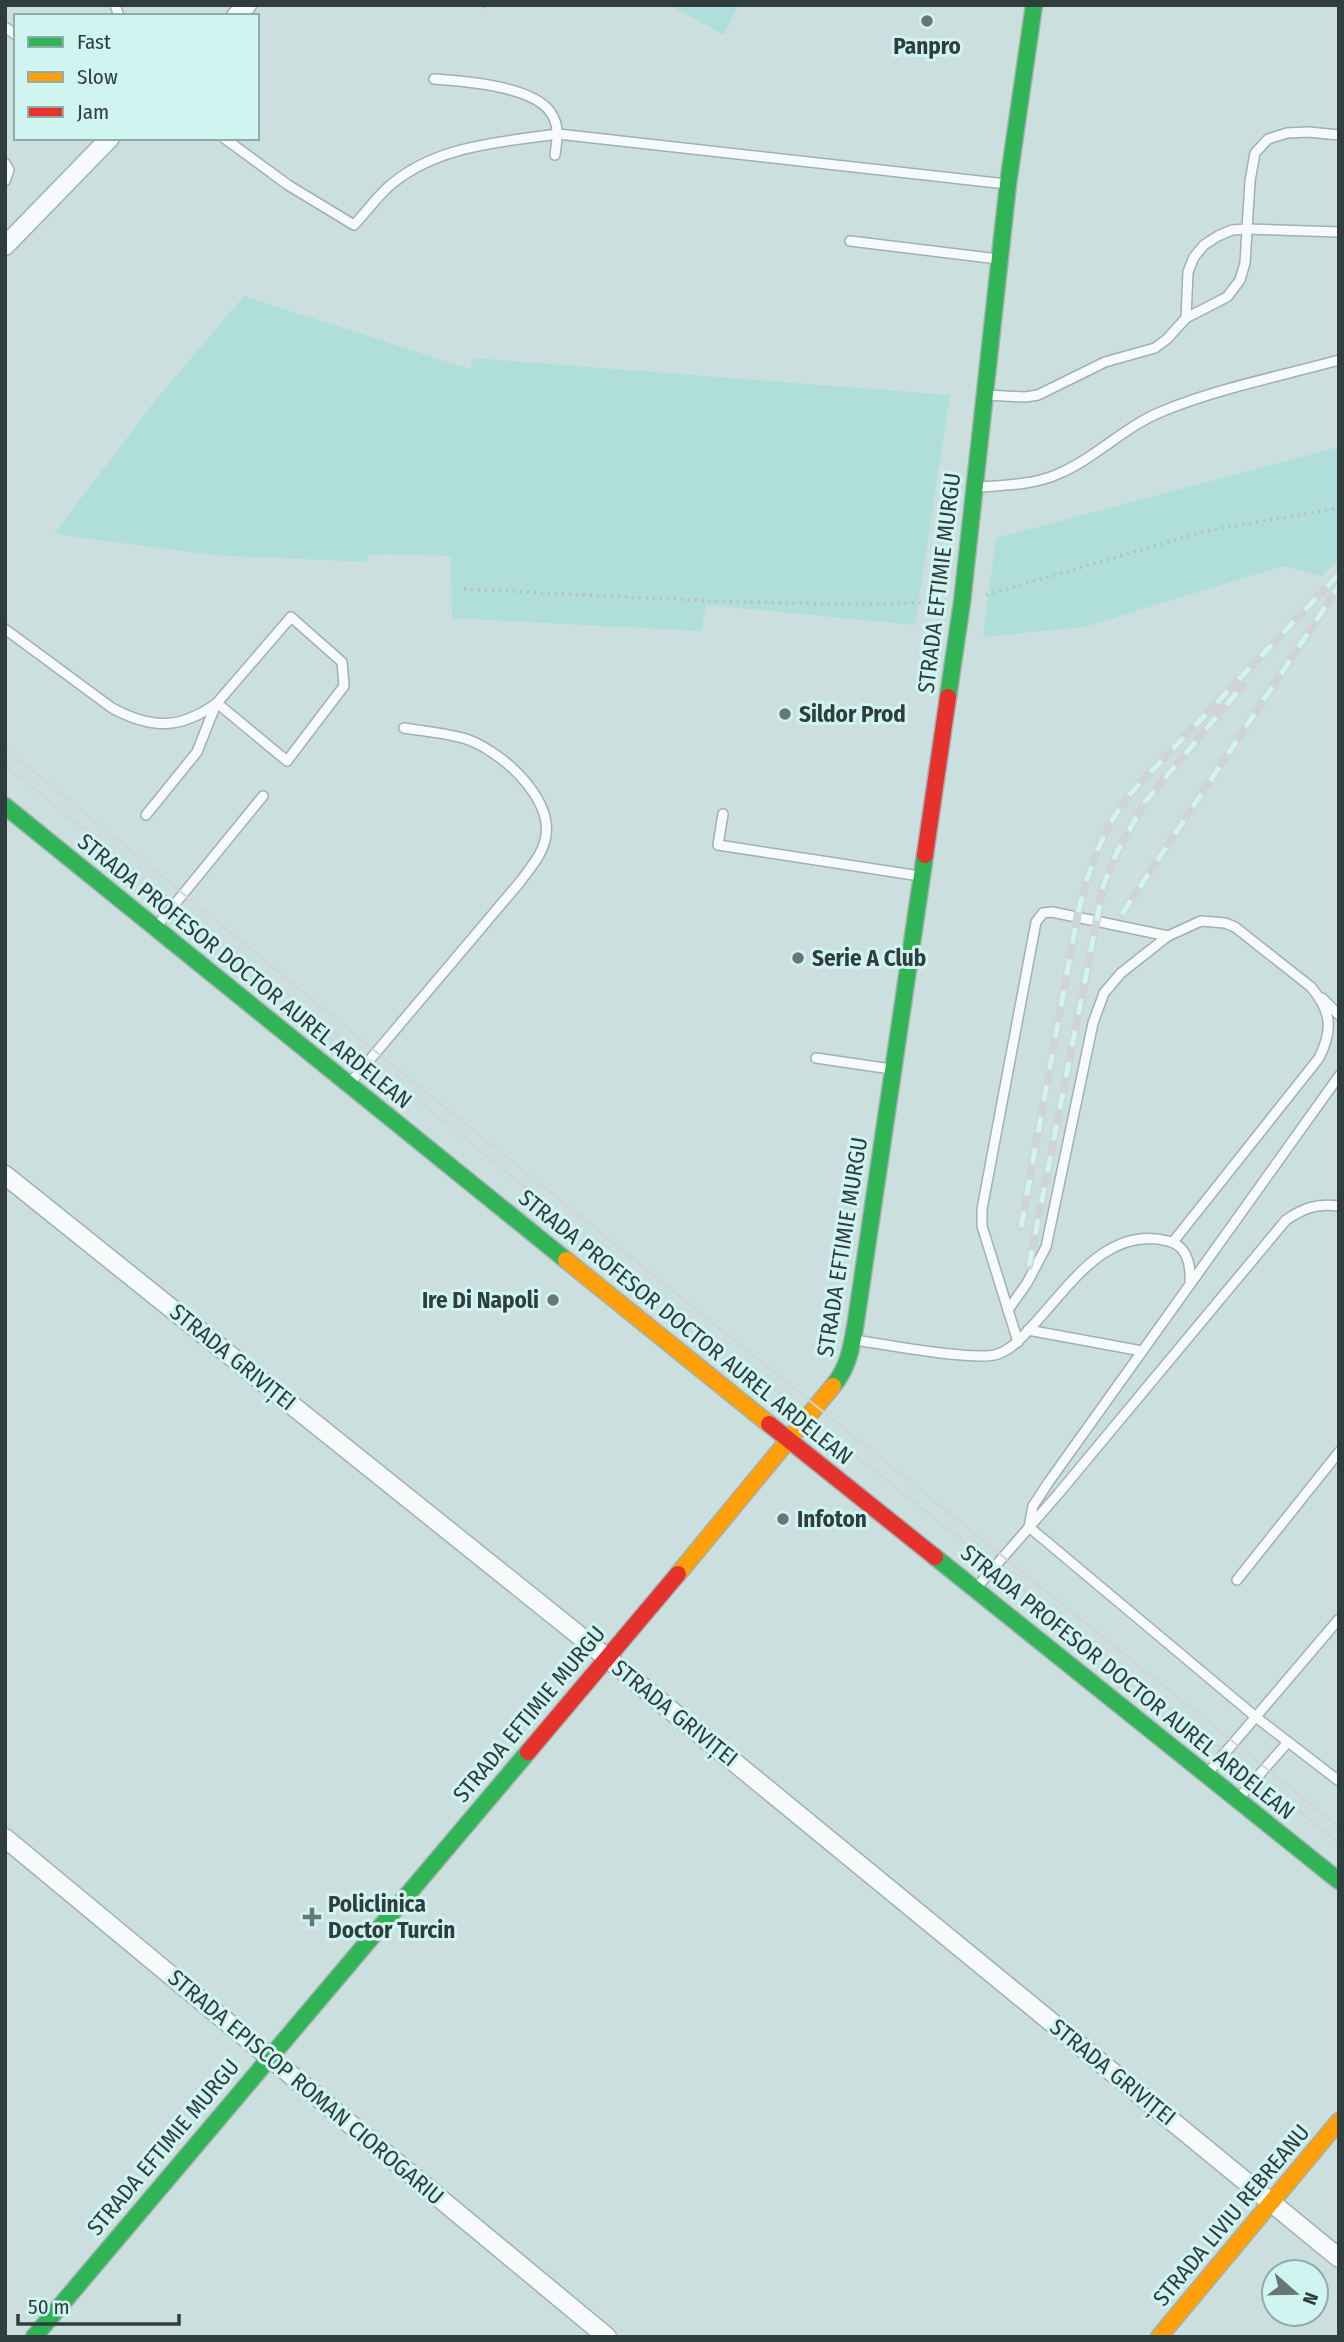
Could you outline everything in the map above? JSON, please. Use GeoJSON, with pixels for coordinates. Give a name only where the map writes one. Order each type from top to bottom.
{"type":"FeatureCollection","features":[{"type":"Feature","properties":{"kind":"street","name":"STRADA EFTIMIE MURGU"},"geometry":{"type":"LineString","coordinates":[[34,2337],[790,1441],[845,1369],[853,1339],[961,602],[1008,184],[1034,5]]}},
{"type":"Feature","properties":{"kind":"street"},"geometry":{"type":"LineString","coordinates":[[5,246],[108,140]]}},
{"type":"Feature","properties":{"kind":"street","name":"STRADA PROFESOR DOCTOR AUREL ARDELEAN"},"geometry":{"type":"LineString","coordinates":[[5,807],[1339,1881]]}},
{"type":"Feature","properties":{"kind":"street","name":"STRADA GRIVIȚEI"},"geometry":{"type":"LineString","coordinates":[[5,1175],[606,1657],[1339,2258]]}},
{"type":"Feature","properties":{"kind":"street","name":"STRADA EPISCOP ROMAN CIOROGARIU"},"geometry":{"type":"LineString","coordinates":[[5,1838],[607,2337]]}},
{"type":"Feature","properties":{"kind":"street","name":"STRADA LIVIU REBREANU"},"geometry":{"type":"LineString","coordinates":[[1159,2337],[1339,2122]]}},
{"type":"Feature","properties":{"kind":"lane"},"geometry":{"type":"LineString","coordinates":[[434,79],[500,87],[543,104],[551,111],[558,134],[555,155]]}},
{"type":"Feature","properties":{"kind":"lane"},"geometry":{"type":"LineString","coordinates":[[985,395],[1038,395],[1105,362],[1155,348],[1167,339],[1186,317],[1227,297],[1240,280],[1245,263],[1250,181],[1255,153],[1268,139],[1287,133],[1339,135]]}},
{"type":"Feature","properties":{"kind":"lane"},"geometry":{"type":"LineString","coordinates":[[226,140],[288,185],[354,225],[387,188],[407,173],[441,157],[484,143],[558,134],[1008,184]]}},
{"type":"Feature","properties":{"kind":"lane"},"geometry":{"type":"LineString","coordinates":[[5,163],[9,175],[5,181]]}},
{"type":"Feature","properties":{"kind":"lane"},"geometry":{"type":"LineString","coordinates":[[1186,317],[1188,272],[1194,257],[1204,245],[1218,236],[1232,230],[1247,229],[1339,232]]}},
{"type":"Feature","properties":{"kind":"lane"},"geometry":{"type":"LineString","coordinates":[[850,241],[999,260]]}},
{"type":"Feature","properties":{"kind":"lane"},"geometry":{"type":"LineString","coordinates":[[974,488],[1033,482],[1059,474],[1086,459],[1123,432],[1160,412],[1191,400],[1339,360]]}},
{"type":"Feature","properties":{"kind":"lane"},"geometry":{"type":"LineString","coordinates":[[5,629],[111,708],[142,722],[170,724],[194,717],[217,703],[291,617],[342,662],[344,686],[287,761],[217,703]]}},
{"type":"Feature","properties":{"kind":"lane"},"geometry":{"type":"LineString","coordinates":[[146,815],[197,752],[217,703]]}},
{"type":"Feature","properties":{"kind":"lane"},"geometry":{"type":"LineString","coordinates":[[349,1084],[520,882],[539,856],[546,837],[547,819],[540,800],[496,754],[463,738],[404,728]]}},
{"type":"Feature","properties":{"kind":"lane"},"geometry":{"type":"LineString","coordinates":[[156,927],[263,796]]}},
{"type":"Feature","properties":{"kind":"lane"},"geometry":{"type":"LineString","coordinates":[[723,814],[718,845],[921,877]]}},
{"type":"Feature","properties":{"kind":"lane"},"geometry":{"type":"LineString","coordinates":[[1018,1342],[982,1226],[982,1209],[1036,922],[1043,913],[1052,912],[1168,936]]}},
{"type":"Feature","properties":{"kind":"lane"},"geometry":{"type":"LineString","coordinates":[[1008,1310],[1027,1283],[1046,1247],[1093,1023],[1104,993],[1121,973],[1168,936],[1201,921],[1224,923],[1235,927],[1311,987],[1339,1015]]}},
{"type":"Feature","properties":{"kind":"lane"},"geometry":{"type":"LineString","coordinates":[[1173,1242],[1319,1058],[1329,1026],[1320,999],[1311,987]]}},
{"type":"Feature","properties":{"kind":"lane"},"geometry":{"type":"LineString","coordinates":[[816,1058],[893,1069]]}},
{"type":"Feature","properties":{"kind":"lane"},"geometry":{"type":"LineString","coordinates":[[1029,1527],[1033,1507],[1048,1483],[1339,1076]]}},
{"type":"Feature","properties":{"kind":"lane"},"geometry":{"type":"LineString","coordinates":[[975,1589],[1286,1220],[1313,1205],[1339,1206]]}},
{"type":"Feature","properties":{"kind":"lane"},"geometry":{"type":"LineString","coordinates":[[853,1339],[979,1356],[1001,1353],[1018,1342],[1090,1263],[1107,1249],[1147,1238],[1173,1242],[1181,1247],[1187,1255],[1190,1285]]}},
{"type":"Feature","properties":{"kind":"lane"},"geometry":{"type":"LineString","coordinates":[[1028,1330],[1142,1351]]}},
{"type":"Feature","properties":{"kind":"lane"},"geometry":{"type":"LineString","coordinates":[[1237,1580],[1339,1452]]}},
{"type":"Feature","properties":{"kind":"lane"},"geometry":{"type":"LineString","coordinates":[[1029,1527],[1256,1718],[1339,1781]]}},
{"type":"Feature","properties":{"kind":"lane"},"geometry":{"type":"LineString","coordinates":[[1206,1775],[1339,1619]]}},
{"type":"Feature","properties":{"kind":"lane"},"geometry":{"type":"LineString","coordinates":[[1238,1799],[1288,1742]]}},
{"type":"Feature","properties":{"kind":"path"},"geometry":{"type":"LineString","coordinates":[[464,589],[686,599],[884,604],[961,602],[1206,531],[1339,508]]}},
{"type":"Feature","properties":{"kind":"shaded area"},"geometry":{"type":"Polygon","coordinates":[[[669,5],[738,5],[724,35],[669,5]]]}},
{"type":"Feature","properties":{"kind":"shaded area"},"geometry":{"type":"Polygon","coordinates":[[[244,296],[470,369],[473,358],[950,395],[915,625],[706,605],[701,631],[452,618],[451,556],[369,554],[368,562],[212,555],[54,534],[154,402],[244,296]]]}},
{"type":"Feature","properties":{"kind":"shaded area"},"geometry":{"type":"Polygon","coordinates":[[[1339,447],[1339,560],[1321,576],[1283,566],[1084,627],[983,637],[996,538],[1339,447]]]}},
{"type":"Feature","properties":{"kind":"tram line"},"geometry":{"type":"LineString","coordinates":[[5,748],[375,1051],[1339,1827]]}},
{"type":"Feature","properties":{"kind":"tram line"},"geometry":{"type":"LineString","coordinates":[[5,765],[834,1438],[1339,1843]]}},
{"type":"Feature","properties":{"kind":"railway"},"geometry":{"type":"LineString","coordinates":[[1021,1227],[1077,918],[1090,869],[1103,838],[1129,795],[1339,574]]}},
{"type":"Feature","properties":{"kind":"railway"},"geometry":{"type":"LineString","coordinates":[[1122,914],[1339,586]]}},
{"type":"Feature","properties":{"kind":"railway"},"geometry":{"type":"LineString","coordinates":[[1029,1266],[1104,883],[1118,850],[1145,802],[1243,685]]}},
{"type":"Feature","properties":{"kind":"traffic: fast"},"geometry":{"type":"LineString","coordinates":[[948,697],[962,602],[1008,184],[1034,5]]}},
{"type":"Feature","properties":{"kind":"traffic: fast"},"geometry":{"type":"LineString","coordinates":[[5,806],[566,1260]]}},
{"type":"Feature","properties":{"kind":"traffic: fast"},"geometry":{"type":"LineString","coordinates":[[833,1386],[846,1363],[855,1330],[925,855]]}},
{"type":"Feature","properties":{"kind":"traffic: fast"},"geometry":{"type":"LineString","coordinates":[[935,1557],[1339,1881]]}},
{"type":"Feature","properties":{"kind":"traffic: fast"},"geometry":{"type":"LineString","coordinates":[[34,2337],[528,1752]]}},
{"type":"Feature","properties":{"kind":"traffic: slow"},"geometry":{"type":"LineString","coordinates":[[566,1260],[769,1424]]}},
{"type":"Feature","properties":{"kind":"traffic: slow"},"geometry":{"type":"LineString","coordinates":[[678,1574],[833,1386]]}},
{"type":"Feature","properties":{"kind":"traffic: slow"},"geometry":{"type":"LineString","coordinates":[[1159,2337],[1339,2121]]}},
{"type":"Feature","properties":{"kind":"traffic: jam"},"geometry":{"type":"LineString","coordinates":[[925,855],[948,697]]}},
{"type":"Feature","properties":{"kind":"traffic: jam"},"geometry":{"type":"LineString","coordinates":[[769,1424],[935,1557]]}},
{"type":"Feature","properties":{"kind":"traffic: jam"},"geometry":{"type":"LineString","coordinates":[[528,1752],[678,1574]]}},
{"type":"Feature","properties":{"kind":"place","name":"Panpro"},"geometry":{"type":"Point","coordinates":[927,21]}},
{"type":"Feature","properties":{"kind":"place","name":"Sildor Prod"},"geometry":{"type":"Point","coordinates":[785,714]}},
{"type":"Feature","properties":{"kind":"place","name":"Serie A Club"},"geometry":{"type":"Point","coordinates":[798,958]}},
{"type":"Feature","properties":{"kind":"place","name":"Ire Di Napoli"},"geometry":{"type":"Point","coordinates":[553,1300]}},
{"type":"Feature","properties":{"kind":"place","name":"Infoton"},"geometry":{"type":"Point","coordinates":[783,1519]}},
{"type":"Feature","properties":{"kind":"place","name":"Policlinica Doctor Turcin"},"geometry":{"type":"Point","coordinates":[312,1917]}}]}
